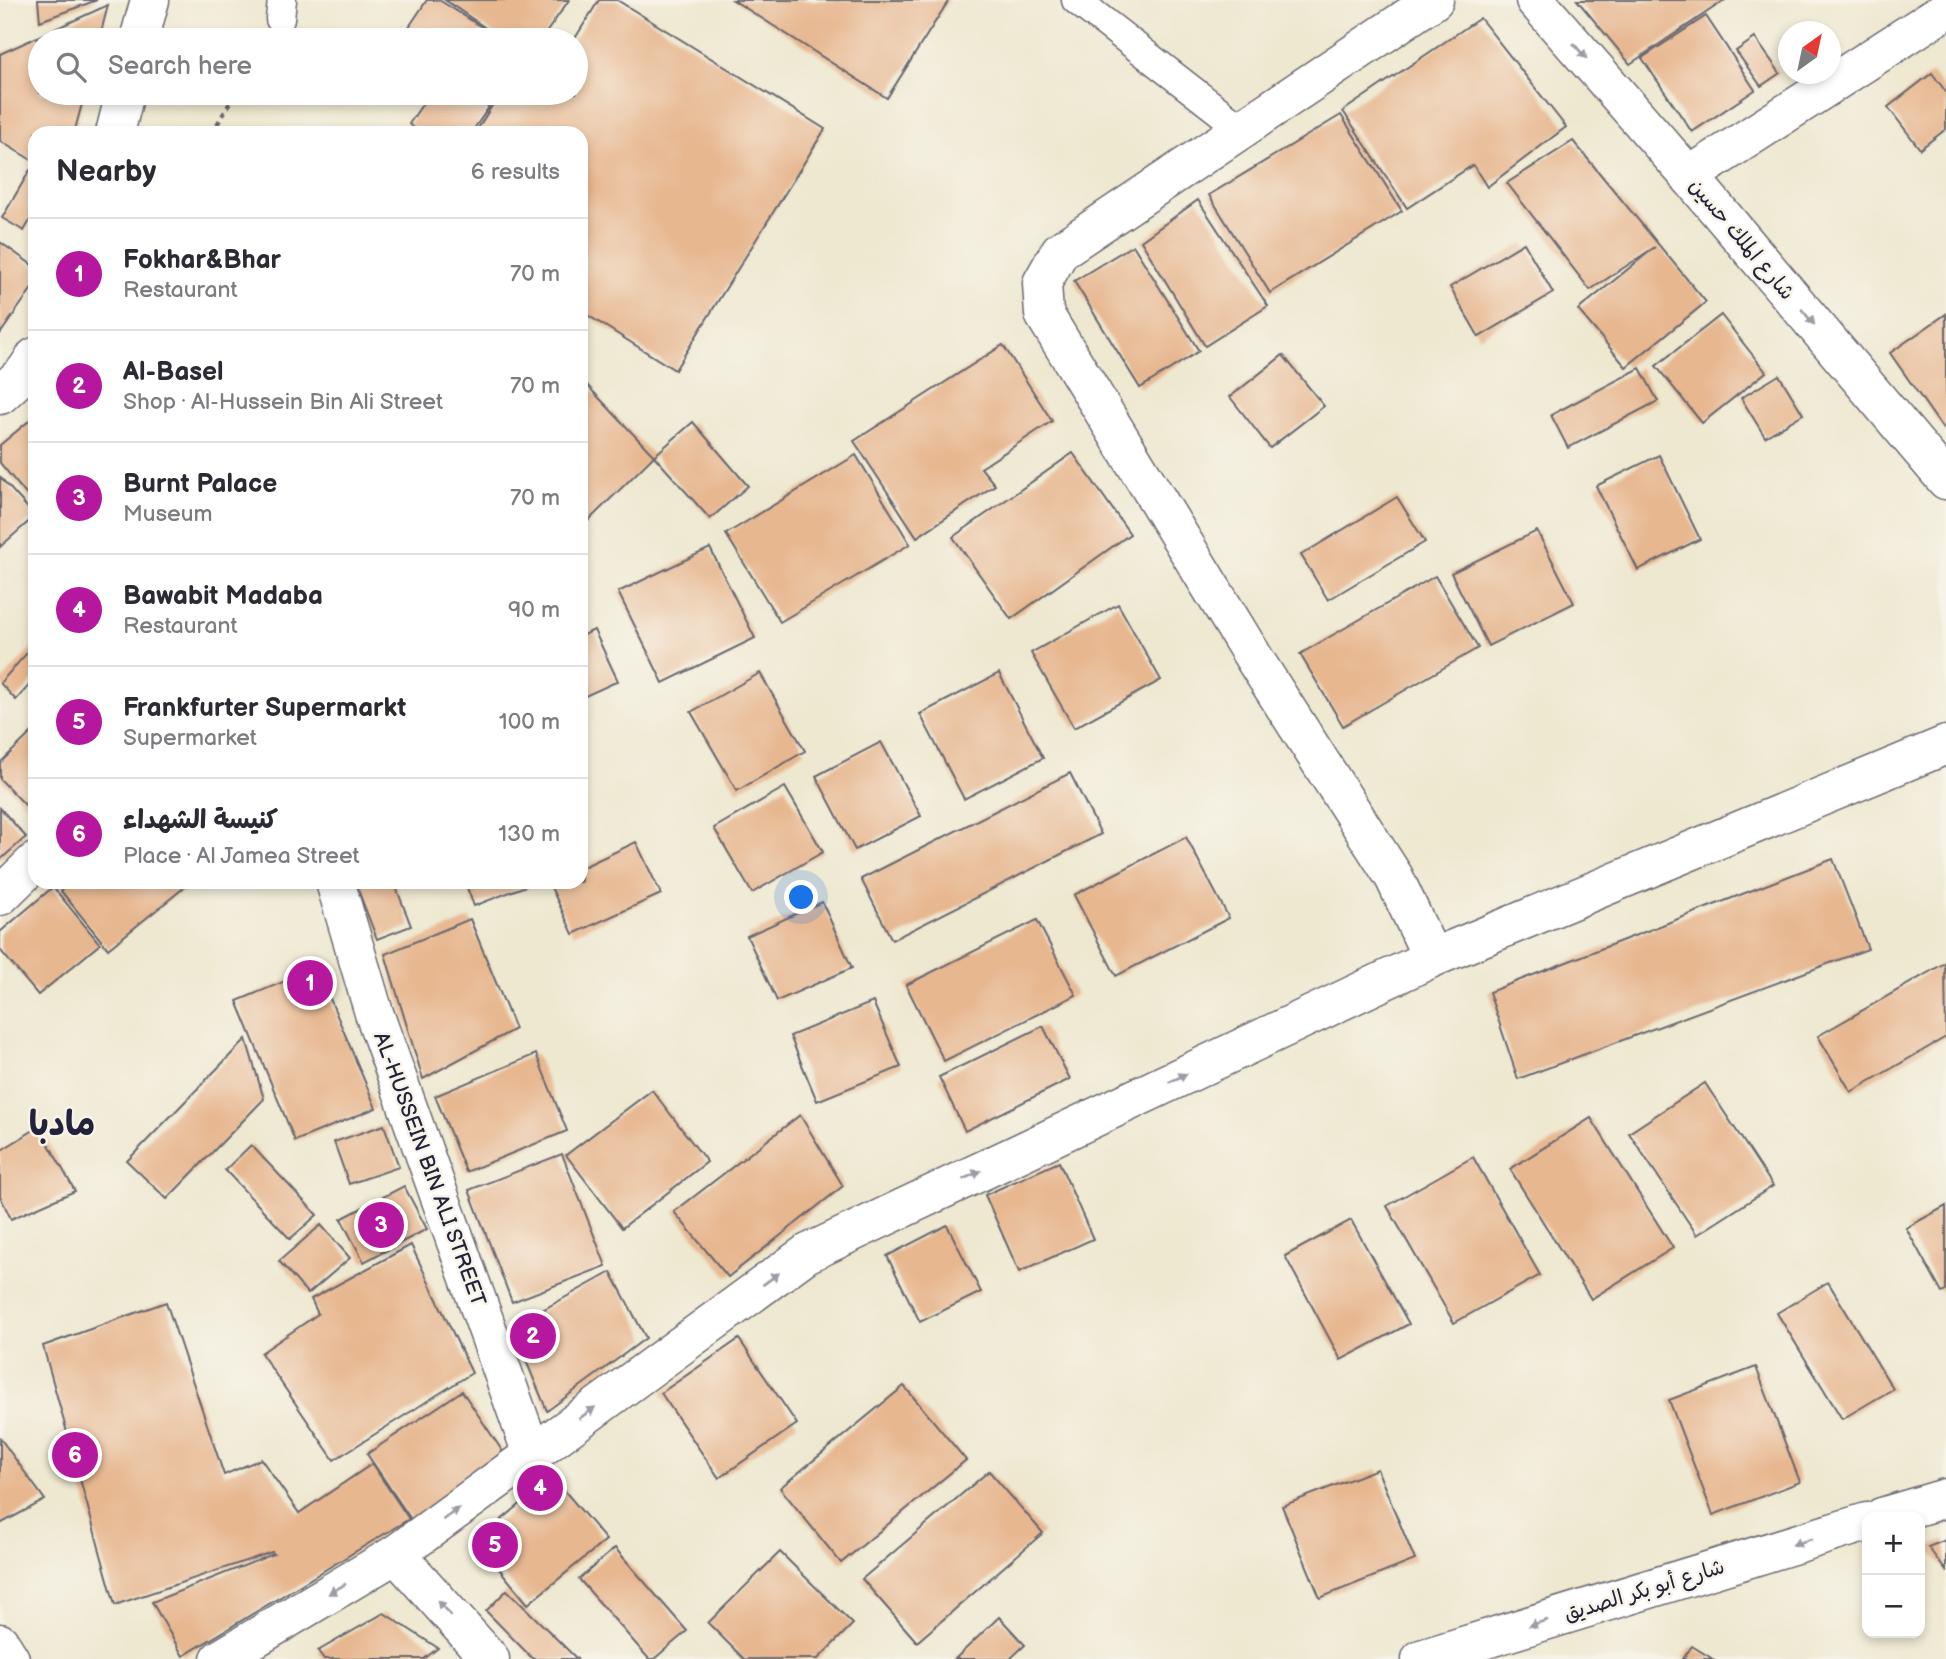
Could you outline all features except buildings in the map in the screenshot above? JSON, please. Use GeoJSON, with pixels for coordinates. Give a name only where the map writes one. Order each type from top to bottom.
{"type":"FeatureCollection","features":[{"type":"Feature","properties":{"kind":"street"},"geometry":{"type":"LineString","coordinates":[[142,28],[150,0]]}},
{"type":"Feature","properties":{"kind":"street"},"geometry":{"type":"LineString","coordinates":[[1432,958],[1394,877],[1257,663],[1044,314],[1042,283],[1060,251],[1434,0]]}},
{"type":"Feature","properties":{"kind":"street","name":"شارع الملك حسين"},"geometry":{"type":"LineString","coordinates":[[1535,0],[1689,176],[1946,480]]}},
{"type":"Feature","properties":{"kind":"street"},"geometry":{"type":"LineString","coordinates":[[1689,176],[1946,10]]}},
{"type":"Feature","properties":{"kind":"street"},"geometry":{"type":"LineString","coordinates":[[117,126],[122,105]]}},
{"type":"Feature","properties":{"kind":"street"},"geometry":{"type":"LineString","coordinates":[[0,395],[28,367]]}},
{"type":"Feature","properties":{"kind":"street"},"geometry":{"type":"LineString","coordinates":[[220,1659],[396,1554],[806,1254],[1432,958],[1946,745]]}},
{"type":"Feature","properties":{"kind":"street"},"geometry":{"type":"LineString","coordinates":[[0,895],[28,869]]}},
{"type":"Feature","properties":{"kind":"street","name":"AL-HUSSEIN BIN ALI STREET"},"geometry":{"type":"LineString","coordinates":[[337,889],[374,1013],[532,1454]]}},
{"type":"Feature","properties":{"kind":"street"},"geometry":{"type":"LineString","coordinates":[[1899,1512],[1946,1498]]}},
{"type":"Feature","properties":{"kind":"street","name":"شارع أبو بكر الصديق"},"geometry":{"type":"LineString","coordinates":[[1421,1659],[1862,1524]]}},
{"type":"Feature","properties":{"kind":"street"},"geometry":{"type":"LineString","coordinates":[[396,1554],[490,1659]]}},
{"type":"Feature","properties":{"kind":"street"},"geometry":{"type":"LineString","coordinates":[[0,1643],[9,1659]]}},
{"type":"Feature","properties":{"kind":"lane"},"geometry":{"type":"LineString","coordinates":[[1076,0],[1242,129]]}},
{"type":"Feature","properties":{"kind":"path"},"geometry":{"type":"LineString","coordinates":[[216,126],[229,105]]}},
{"type":"Feature","properties":{"kind":"place","name":"Fokhar&Bhar"},"geometry":{"type":"Point","coordinates":[310,983]}},
{"type":"Feature","properties":{"kind":"place","name":"Burnt Palace"},"geometry":{"type":"Point","coordinates":[381,1225]}},
{"type":"Feature","properties":{"kind":"place","name":"Al-Basel"},"geometry":{"type":"Point","coordinates":[533,1336]}},
{"type":"Feature","properties":{"kind":"place","name":"كنيسة الشهداء"},"geometry":{"type":"Point","coordinates":[75,1455]}},
{"type":"Feature","properties":{"kind":"place","name":"Bawabit Madaba"},"geometry":{"type":"Point","coordinates":[540,1488]}},
{"type":"Feature","properties":{"kind":"place","name":"Frankfurter Supermarkt"},"geometry":{"type":"Point","coordinates":[495,1545]}},
{"type":"Feature","properties":{"kind":"district","name":"مادبا"},"geometry":{"type":"Point","coordinates":[62,1123]}}]}
